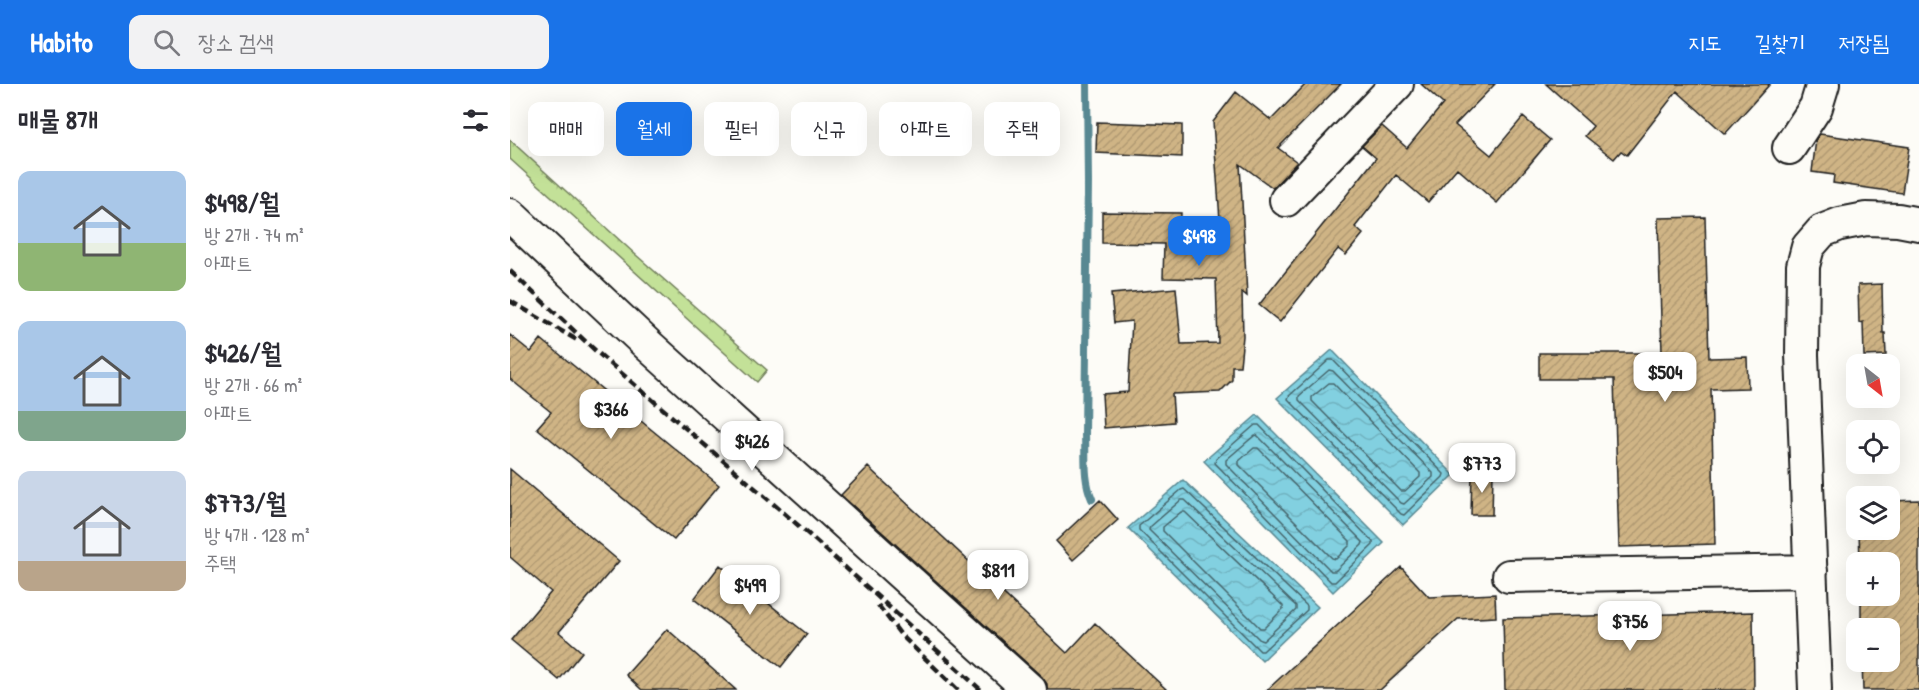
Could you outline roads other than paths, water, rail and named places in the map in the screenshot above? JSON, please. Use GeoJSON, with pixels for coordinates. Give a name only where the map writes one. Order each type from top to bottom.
{"type":"FeatureCollection","features":[{"type":"Feature","properties":{"kind":"street"},"geometry":{"type":"LineString","coordinates":[[1286,200],[1397,84]]}},
{"type":"Feature","properties":{"kind":"street"},"geometry":{"type":"LineString","coordinates":[[1789,148],[1816,107],[1822,84]]}},
{"type":"Feature","properties":{"kind":"street"},"geometry":{"type":"LineString","coordinates":[[510,215],[648,345],[1030,690]]}},
{"type":"Feature","properties":{"kind":"street"},"geometry":{"type":"LineString","coordinates":[[1815,690],[1802,355],[1803,266],[1808,247],[1822,231],[1840,224],[1866,219],[1898,220],[1919,224]]}},
{"type":"Feature","properties":{"kind":"street"},"geometry":{"type":"LineString","coordinates":[[1509,576],[1811,571]]}},
{"type":"Feature","properties":{"kind":"water"},"geometry":{"type":"Polygon","coordinates":[[[1332,350],[1454,475],[1403,525],[1277,398],[1332,350]]]}},
{"type":"Feature","properties":{"kind":"water"},"geometry":{"type":"Polygon","coordinates":[[[1257,415],[1384,543],[1333,592],[1204,461],[1257,415]]]}},
{"type":"Feature","properties":{"kind":"water"},"geometry":{"type":"Polygon","coordinates":[[[1183,480],[1318,607],[1262,661],[1128,528],[1183,480]]]}},
{"type":"Feature","properties":{"kind":"waterway"},"geometry":{"type":"LineString","coordinates":[[1087,84],[1085,459],[1087,484],[1092,499]]}},
{"type":"Feature","properties":{"kind":"railway"},"geometry":{"type":"LineString","coordinates":[[510,271],[598,353],[806,532],[981,690]]}},
{"type":"Feature","properties":{"kind":"railway"},"geometry":{"type":"LineString","coordinates":[[510,301],[577,340]]}},
{"type":"Feature","properties":{"kind":"railway"},"geometry":{"type":"LineString","coordinates":[[878,605],[901,635],[958,690]]}}]}
